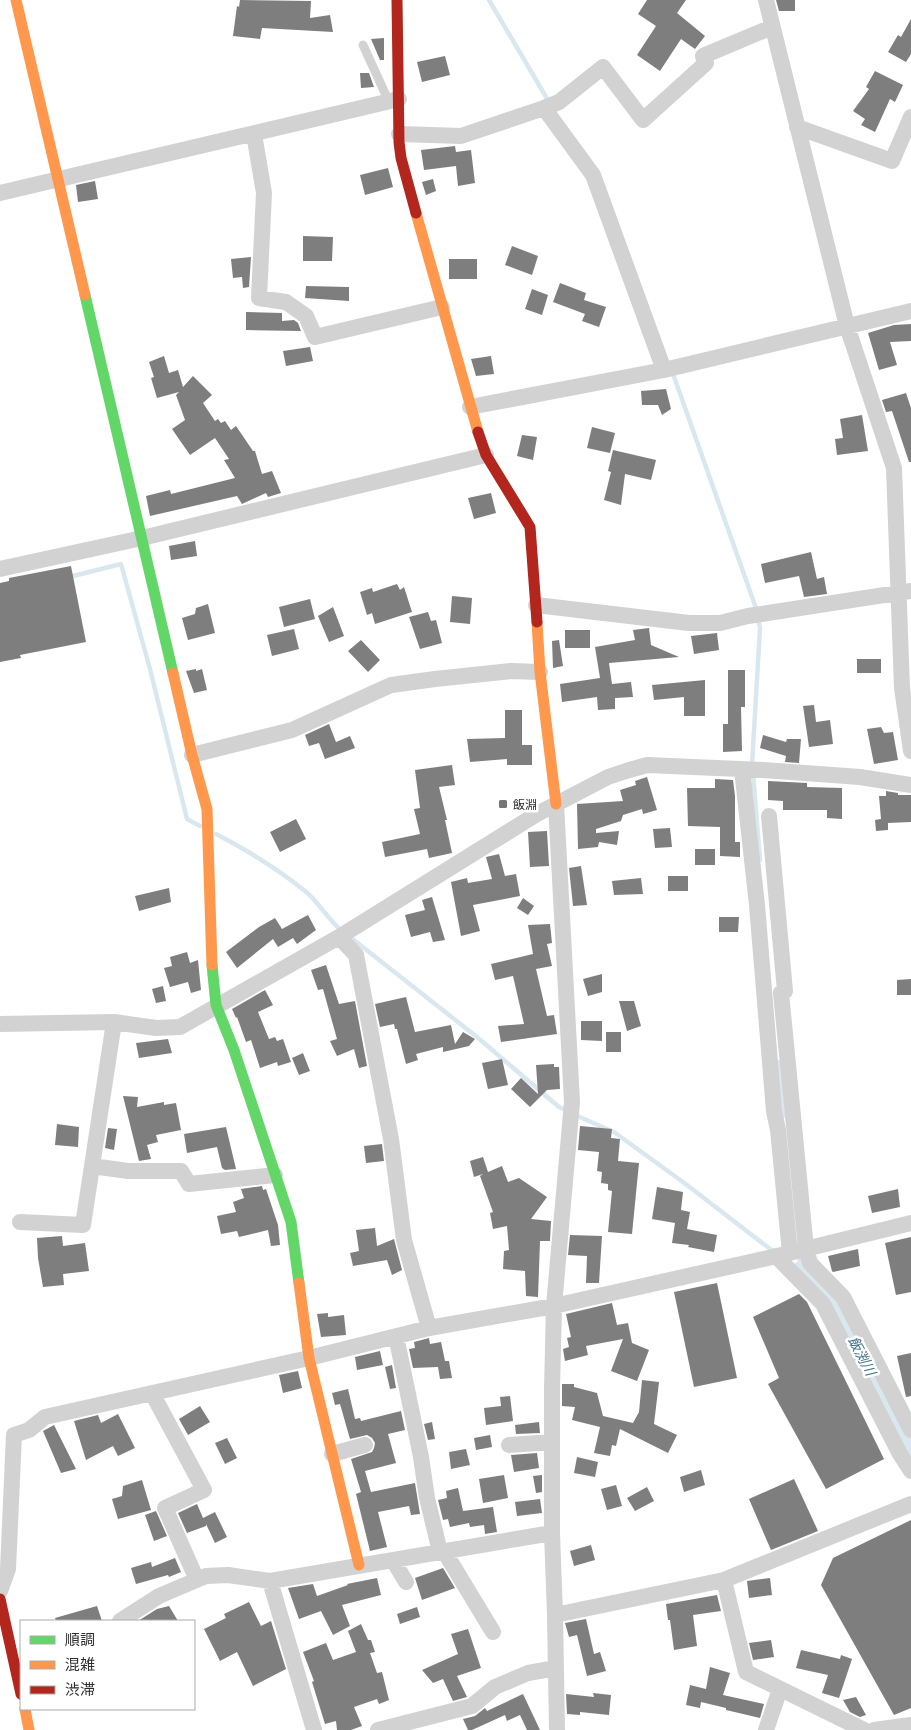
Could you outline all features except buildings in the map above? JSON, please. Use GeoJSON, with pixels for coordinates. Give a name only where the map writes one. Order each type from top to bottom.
{"type":"FeatureCollection","features":[{"type":"Feature","properties":{"kind":"street"},"geometry":{"type":"LineString","coordinates":[[16,0],[192,755],[207,809],[212,965],[216,1005],[234,1050],[291,1222],[309,1358],[359,1565]]}},
{"type":"Feature","properties":{"kind":"street"},"geometry":{"type":"LineString","coordinates":[[397,0],[394,100],[401,158],[470,407],[486,456],[530,527],[540,672],[556,804],[572,1103],[554,1306],[552,1533],[557,1730]]}},
{"type":"Feature","properties":{"kind":"street"},"geometry":{"type":"LineString","coordinates":[[766,0],[847,326],[894,468],[904,592],[902,688],[911,751]]}},
{"type":"Feature","properties":{"kind":"street"},"geometry":{"type":"LineString","coordinates":[[399,134],[460,136],[549,106],[603,67],[643,120],[706,63],[703,56],[772,27]]}},
{"type":"Feature","properties":{"kind":"street"},"geometry":{"type":"LineString","coordinates":[[0,193],[394,100]]}},
{"type":"Feature","properties":{"kind":"street"},"geometry":{"type":"LineString","coordinates":[[549,106],[593,174],[670,368]]}},
{"type":"Feature","properties":{"kind":"street"},"geometry":{"type":"LineString","coordinates":[[797,127],[892,161],[911,117]]}},
{"type":"Feature","properties":{"kind":"street"},"geometry":{"type":"LineString","coordinates":[[254,134],[264,193],[259,298],[286,302],[306,316],[315,337],[442,307]]}},
{"type":"Feature","properties":{"kind":"street"},"geometry":{"type":"LineString","coordinates":[[470,407],[670,368],[911,311]]}},
{"type":"Feature","properties":{"kind":"street"},"geometry":{"type":"LineString","coordinates":[[0,569],[142,538],[486,456]]}},
{"type":"Feature","properties":{"kind":"street"},"geometry":{"type":"LineString","coordinates":[[536,605],[689,623],[720,623],[748,616],[904,592]]}},
{"type":"Feature","properties":{"kind":"street"},"geometry":{"type":"LineString","coordinates":[[192,755],[292,730],[391,685],[435,678],[511,671],[540,672]]}},
{"type":"Feature","properties":{"kind":"street"},"geometry":{"type":"LineString","coordinates":[[0,1024],[114,1022],[156,1028],[180,1027],[344,933],[556,804],[608,777],[647,766],[763,770],[860,777],[911,785]]}},
{"type":"Feature","properties":{"kind":"street"},"geometry":{"type":"LineString","coordinates":[[743,769],[757,905],[774,1111],[778,1130],[790,1253],[823,1304],[911,1472]]}},
{"type":"Feature","properties":{"kind":"street"},"geometry":{"type":"LineString","coordinates":[[769,816],[785,991],[781,993],[790,1253]]}},
{"type":"Feature","properties":{"kind":"street"},"geometry":{"type":"LineString","coordinates":[[344,933],[356,956],[391,1139],[404,1240],[430,1328]]}},
{"type":"Feature","properties":{"kind":"street"},"geometry":{"type":"LineString","coordinates":[[20,1222],[83,1225],[114,1022]]}},
{"type":"Feature","properties":{"kind":"street"},"geometry":{"type":"LineString","coordinates":[[92,1166],[128,1171],[181,1171],[189,1184],[275,1175]]}},
{"type":"Feature","properties":{"kind":"street"},"geometry":{"type":"LineString","coordinates":[[0,1591],[8,1569],[14,1435],[29,1430],[45,1417],[309,1358],[430,1328],[554,1306],[790,1253],[911,1223]]}},
{"type":"Feature","properties":{"kind":"street"},"geometry":{"type":"LineString","coordinates":[[790,1253],[810,1263],[843,1297],[911,1430]]}},
{"type":"Feature","properties":{"kind":"street"},"geometry":{"type":"LineString","coordinates":[[396,1336],[421,1457],[427,1498],[442,1551],[493,1632]]}},
{"type":"Feature","properties":{"kind":"street"},"geometry":{"type":"LineString","coordinates":[[152,1393],[204,1490],[165,1508],[197,1580]]}},
{"type":"Feature","properties":{"kind":"street"},"geometry":{"type":"LineString","coordinates":[[509,1445],[552,1442]]}},
{"type":"Feature","properties":{"kind":"street"},"geometry":{"type":"LineString","coordinates":[[332,1454],[365,1445]]}},
{"type":"Feature","properties":{"kind":"street"},"geometry":{"type":"LineString","coordinates":[[555,1615],[724,1580],[911,1504]]}},
{"type":"Feature","properties":{"kind":"street"},"geometry":{"type":"LineString","coordinates":[[122,1620],[159,1596],[206,1576],[228,1575],[270,1581],[552,1533]]}},
{"type":"Feature","properties":{"kind":"street"},"geometry":{"type":"LineString","coordinates":[[393,1560],[406,1582]]}},
{"type":"Feature","properties":{"kind":"street"},"geometry":{"type":"LineString","coordinates":[[724,1580],[746,1672],[864,1730]]}},
{"type":"Feature","properties":{"kind":"street"},"geometry":{"type":"LineString","coordinates":[[270,1581],[314,1730]]}},
{"type":"Feature","properties":{"kind":"street"},"geometry":{"type":"LineString","coordinates":[[0,1599],[20,1689]]}},
{"type":"Feature","properties":{"kind":"street"},"geometry":{"type":"LineString","coordinates":[[378,1730],[472,1706],[495,1687],[528,1673],[556,1668]]}},
{"type":"Feature","properties":{"kind":"street"},"geometry":{"type":"LineString","coordinates":[[766,1730],[780,1689]]}},
{"type":"Feature","properties":{"kind":"street"},"geometry":{"type":"LineString","coordinates":[[24,1710],[29,1730]]}},
{"type":"Feature","properties":{"kind":"street"},"geometry":{"type":"LineString","coordinates":[[874,1730],[911,1726]]}},
{"type":"Feature","properties":{"kind":"lane"},"geometry":{"type":"LineString","coordinates":[[363,45],[394,100]]}},
{"type":"Feature","properties":{"kind":"waterway"},"geometry":{"type":"LineString","coordinates":[[489,0],[549,102]]}},
{"type":"Feature","properties":{"kind":"waterway"},"geometry":{"type":"LineString","coordinates":[[672,371],[757,611]]}},
{"type":"Feature","properties":{"kind":"waterway"},"geometry":{"type":"LineString","coordinates":[[69,577],[121,564],[150,669],[187,819],[200,826]]}},
{"type":"Feature","properties":{"kind":"waterway"},"geometry":{"type":"LineString","coordinates":[[752,765],[760,628],[758,619]]}},
{"type":"Feature","properties":{"kind":"waterway"},"geometry":{"type":"LineString","coordinates":[[753,773],[760,860]]}},
{"type":"Feature","properties":{"kind":"waterway"},"geometry":{"type":"LineString","coordinates":[[216,834],[262,860],[295,883],[315,900],[342,931]]}},
{"type":"Feature","properties":{"kind":"waterway"},"geometry":{"type":"LineString","coordinates":[[350,937],[477,1037],[559,1107],[568,1111]]}},
{"type":"Feature","properties":{"kind":"waterway"},"geometry":{"type":"LineString","coordinates":[[778,1062],[783,1116]]}},
{"type":"Feature","properties":{"kind":"waterway"},"geometry":{"type":"LineString","coordinates":[[575,1115],[614,1132],[774,1252]]}},
{"type":"Feature","properties":{"kind":"waterway"},"geometry":{"type":"LineString","coordinates":[[798,1253],[803,1273]]}},
{"type":"Feature","properties":{"kind":"waterway","name":"飯渕川"},"geometry":{"type":"LineString","coordinates":[[803,1273],[830,1295],[911,1447]]}},
{"type":"Feature","properties":{"kind":"traffic: fast"},"geometry":{"type":"LineString","coordinates":[[85,295],[173,673]]}},
{"type":"Feature","properties":{"kind":"traffic: fast"},"geometry":{"type":"LineString","coordinates":[[212,965],[216,1005],[234,1050],[291,1222],[299,1283]]}},
{"type":"Feature","properties":{"kind":"traffic: slow"},"geometry":{"type":"LineString","coordinates":[[16,0],[85,295]]}},
{"type":"Feature","properties":{"kind":"traffic: slow"},"geometry":{"type":"LineString","coordinates":[[416,213],[478,432]]}},
{"type":"Feature","properties":{"kind":"traffic: slow"},"geometry":{"type":"LineString","coordinates":[[537,622],[540,672],[556,804]]}},
{"type":"Feature","properties":{"kind":"traffic: slow"},"geometry":{"type":"LineString","coordinates":[[173,673],[207,809],[212,965]]}},
{"type":"Feature","properties":{"kind":"traffic: slow"},"geometry":{"type":"LineString","coordinates":[[299,1283],[309,1358],[359,1565]]}},
{"type":"Feature","properties":{"kind":"traffic: slow"},"geometry":{"type":"LineString","coordinates":[[25,1710],[29,1730]]}},
{"type":"Feature","properties":{"kind":"traffic: jam"},"geometry":{"type":"LineString","coordinates":[[397,0],[399,142],[401,158],[416,213]]}},
{"type":"Feature","properties":{"kind":"traffic: jam"},"geometry":{"type":"LineString","coordinates":[[478,432],[486,455],[530,527],[537,622]]}},
{"type":"Feature","properties":{"kind":"traffic: jam"},"geometry":{"type":"LineString","coordinates":[[0,1599],[20,1689]]}},
{"type":"Feature","properties":{"kind":"place","name":"飯淵"},"geometry":{"type":"Point","coordinates":[503,804]}}]}
